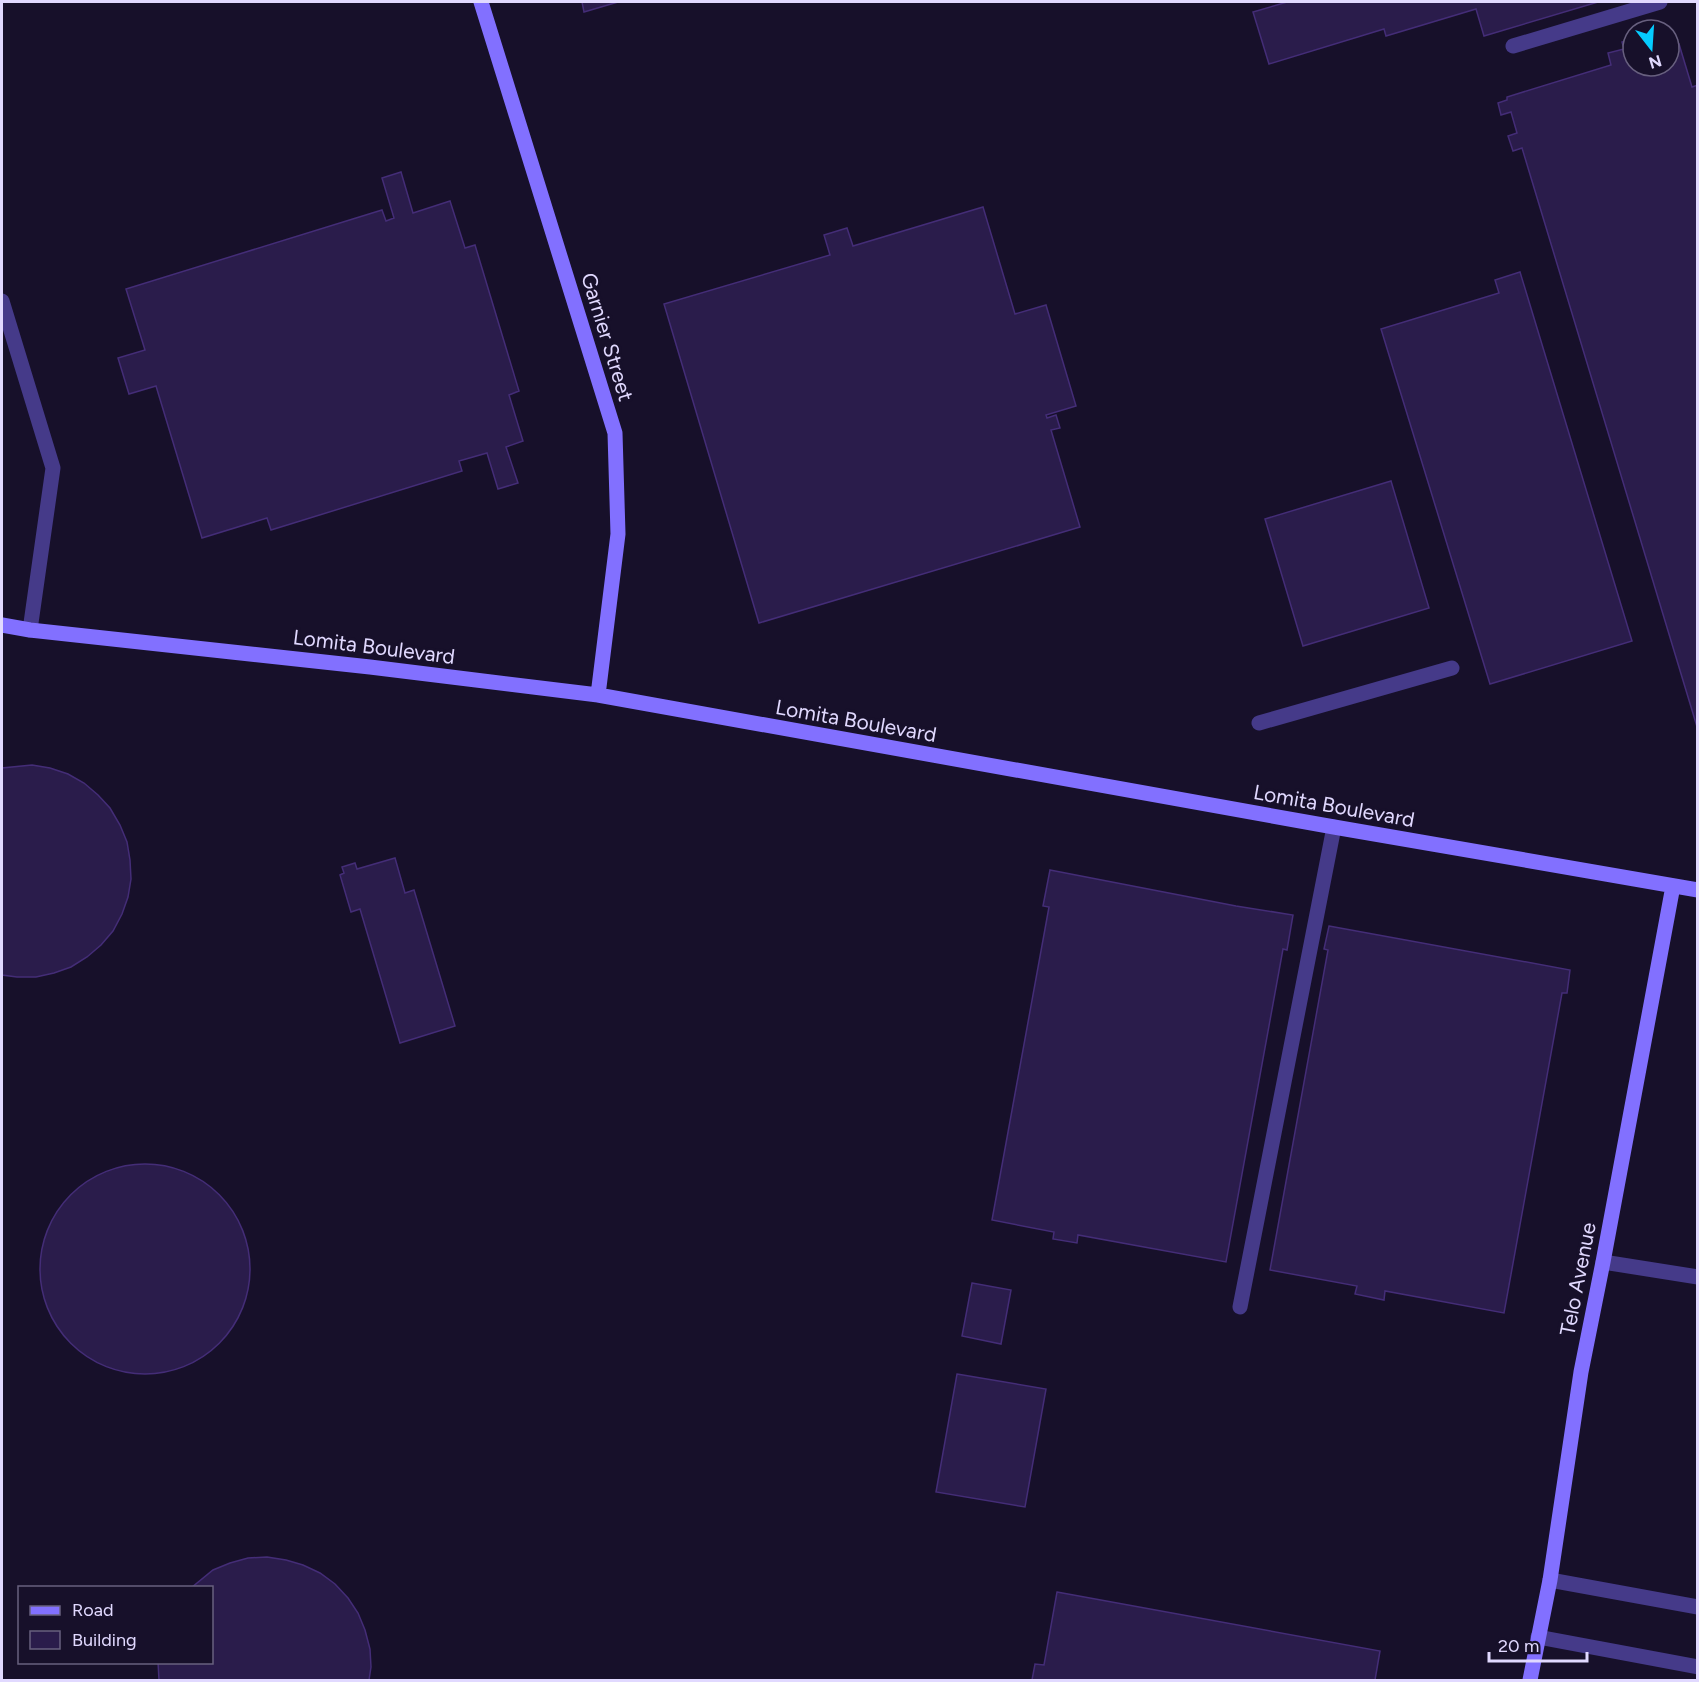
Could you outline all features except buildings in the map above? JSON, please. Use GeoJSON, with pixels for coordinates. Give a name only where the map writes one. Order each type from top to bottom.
{"type":"FeatureCollection","features":[{"type":"Feature","properties":{"kind":"main road","name":"Garnier Street"},"geometry":{"type":"LineString","coordinates":[[481,2],[615,433],[618,534],[598,695]]}},
{"type":"Feature","properties":{"kind":"main road","name":"Lomita Boulevard"},"geometry":{"type":"LineString","coordinates":[[2,625],[598,695],[1698,891]]}},
{"type":"Feature","properties":{"kind":"main road","name":"Telo Avenue"},"geometry":{"type":"LineString","coordinates":[[1530,1680],[1550,1580],[1581,1372],[1674,886]]}},
{"type":"Feature","properties":{"kind":"lane"},"geometry":{"type":"LineString","coordinates":[[1513,46],[1660,2]]}},
{"type":"Feature","properties":{"kind":"lane"},"geometry":{"type":"LineString","coordinates":[[2,301],[53,468],[30,630]]}},
{"type":"Feature","properties":{"kind":"lane"},"geometry":{"type":"LineString","coordinates":[[1259,723],[1452,668]]}},
{"type":"Feature","properties":{"kind":"lane"},"geometry":{"type":"LineString","coordinates":[[1240,1307],[1334,827]]}},
{"type":"Feature","properties":{"kind":"lane"},"geometry":{"type":"LineString","coordinates":[[1603,1262],[1698,1277]]}},
{"type":"Feature","properties":{"kind":"lane"},"geometry":{"type":"LineString","coordinates":[[1550,1580],[1698,1607]]}},
{"type":"Feature","properties":{"kind":"lane"},"geometry":{"type":"LineString","coordinates":[[1538,1637],[1698,1667]]}}]}
